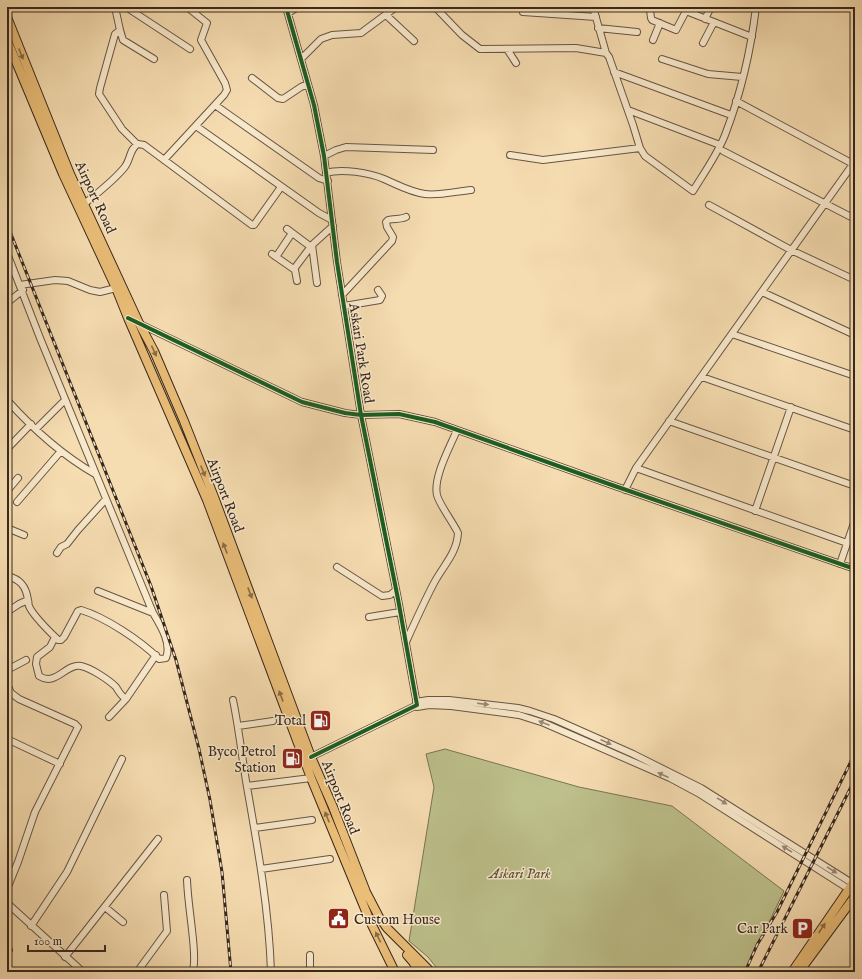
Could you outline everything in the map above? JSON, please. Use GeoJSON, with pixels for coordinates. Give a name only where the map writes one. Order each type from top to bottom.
{"type":"FeatureCollection","features":[{"type":"Feature","properties":{"kind":"main road","name":"Airport Road"},"geometry":{"type":"LineString","coordinates":[[7,17],[70,174],[139,323],[154,351],[184,421],[311,757],[333,807],[366,892],[379,917],[390,932],[431,972]]}},
{"type":"Feature","properties":{"kind":"main road","name":"Airport Road"},"geometry":{"type":"LineString","coordinates":[[7,40],[62,174],[116,288],[207,500],[311,778],[367,914],[395,972]]}},
{"type":"Feature","properties":{"kind":"main road"},"geometry":{"type":"LineString","coordinates":[[792,972],[853,886]]}},
{"type":"Feature","properties":{"kind":"main road"},"geometry":{"type":"LineString","coordinates":[[799,972],[855,896]]}},
{"type":"Feature","properties":{"kind":"main road"},"geometry":{"type":"LineString","coordinates":[[390,932],[393,939],[413,962],[419,972]]}},
{"type":"Feature","properties":{"kind":"main road"},"geometry":{"type":"LineString","coordinates":[[389,959],[399,972]]}},
{"type":"Feature","properties":{"kind":"street"},"geometry":{"type":"LineString","coordinates":[[115,7],[123,40],[154,59]]}},
{"type":"Feature","properties":{"kind":"street"},"geometry":{"type":"LineString","coordinates":[[126,7],[190,49]]}},
{"type":"Feature","properties":{"kind":"street"},"geometry":{"type":"LineString","coordinates":[[164,160],[226,93],[227,86],[201,40],[207,23],[187,7]]}},
{"type":"Feature","properties":{"kind":"street"},"geometry":{"type":"LineString","coordinates":[[287,10],[298,7]]}},
{"type":"Feature","properties":{"kind":"street"},"geometry":{"type":"LineString","coordinates":[[301,59],[313,45],[321,39],[332,35],[361,33],[396,7]]}},
{"type":"Feature","properties":{"kind":"street"},"geometry":{"type":"LineString","coordinates":[[435,7],[462,35],[480,49],[576,48],[606,53]]}},
{"type":"Feature","properties":{"kind":"street"},"geometry":{"type":"LineString","coordinates":[[593,7],[606,53],[609,57],[644,156],[693,191],[721,148],[736,102],[752,38],[756,7]]}},
{"type":"Feature","properties":{"kind":"street"},"geometry":{"type":"LineString","coordinates":[[645,7],[650,10],[652,20],[677,30],[686,11],[752,38]]}},
{"type":"Feature","properties":{"kind":"street"},"geometry":{"type":"LineString","coordinates":[[705,19],[711,7]]}},
{"type":"Feature","properties":{"kind":"street","name":"Askari Park Road"},"geometry":{"type":"LineString","coordinates":[[287,10],[314,105],[324,156],[342,295],[361,415],[417,705]]}},
{"type":"Feature","properties":{"kind":"street"},"geometry":{"type":"LineString","coordinates":[[523,12],[596,17]]}},
{"type":"Feature","properties":{"kind":"street"},"geometry":{"type":"LineString","coordinates":[[386,15],[414,41]]}},
{"type":"Feature","properties":{"kind":"street"},"geometry":{"type":"LineString","coordinates":[[703,43],[714,22]]}},
{"type":"Feature","properties":{"kind":"street"},"geometry":{"type":"LineString","coordinates":[[653,40],[660,23]]}},
{"type":"Feature","properties":{"kind":"street"},"geometry":{"type":"LineString","coordinates":[[598,28],[637,32]]}},
{"type":"Feature","properties":{"kind":"street"},"geometry":{"type":"LineString","coordinates":[[120,30],[115,34],[99,94],[122,129],[136,144],[144,145],[252,226],[282,187]]}},
{"type":"Feature","properties":{"kind":"street"},"geometry":{"type":"LineString","coordinates":[[507,49],[516,63]]}},
{"type":"Feature","properties":{"kind":"street"},"geometry":{"type":"LineString","coordinates":[[662,59],[708,74],[742,77]]}},
{"type":"Feature","properties":{"kind":"street"},"geometry":{"type":"LineString","coordinates":[[614,72],[731,115]]}},
{"type":"Feature","properties":{"kind":"street"},"geometry":{"type":"LineString","coordinates":[[252,78],[278,98],[283,99],[308,84]]}},
{"type":"Feature","properties":{"kind":"street"},"geometry":{"type":"LineString","coordinates":[[625,490],[636,468],[669,421],[854,164],[736,102]]}},
{"type":"Feature","properties":{"kind":"street"},"geometry":{"type":"LineString","coordinates":[[215,105],[319,178],[328,181]]}},
{"type":"Feature","properties":{"kind":"street"},"geometry":{"type":"LineString","coordinates":[[628,110],[721,148],[855,219]]}},
{"type":"Feature","properties":{"kind":"street"},"geometry":{"type":"LineString","coordinates":[[196,126],[332,223],[311,246],[294,269]]}},
{"type":"Feature","properties":{"kind":"street"},"geometry":{"type":"LineString","coordinates":[[84,204],[125,168],[130,153],[136,144]]}},
{"type":"Feature","properties":{"kind":"street"},"geometry":{"type":"LineString","coordinates":[[324,156],[346,147],[433,150]]}},
{"type":"Feature","properties":{"kind":"street"},"geometry":{"type":"LineString","coordinates":[[510,155],[543,160],[640,148]]}},
{"type":"Feature","properties":{"kind":"street"},"geometry":{"type":"LineString","coordinates":[[326,173],[341,171],[373,175],[404,188],[426,194],[471,190]]}},
{"type":"Feature","properties":{"kind":"street"},"geometry":{"type":"LineString","coordinates":[[709,205],[791,250],[855,280]]}},
{"type":"Feature","properties":{"kind":"street"},"geometry":{"type":"LineString","coordinates":[[342,295],[392,241],[393,237],[387,228],[386,222],[393,218],[402,219],[406,217]]}},
{"type":"Feature","properties":{"kind":"street"},"geometry":{"type":"LineString","coordinates":[[297,281],[294,269],[274,255],[289,231],[311,246],[317,283]]}},
{"type":"Feature","properties":{"kind":"street"},"geometry":{"type":"LineString","coordinates":[[7,253],[8,260],[21,288],[65,400],[153,613],[165,636],[168,648],[166,658],[159,659],[156,655],[113,625],[81,610],[78,611],[64,637],[61,640],[58,640],[40,622],[29,606],[22,584],[17,579],[7,576]]}},
{"type":"Feature","properties":{"kind":"street"},"geometry":{"type":"LineString","coordinates":[[7,303],[21,288],[55,280],[68,281],[90,290],[100,292],[116,288]]}},
{"type":"Feature","properties":{"kind":"street"},"geometry":{"type":"LineString","coordinates":[[344,306],[380,300],[382,296],[378,290]]}},
{"type":"Feature","properties":{"kind":"street"},"geometry":{"type":"LineString","coordinates":[[762,292],[855,335]]}},
{"type":"Feature","properties":{"kind":"street"},"geometry":{"type":"LineString","coordinates":[[7,294],[13,298]]}},
{"type":"Feature","properties":{"kind":"street"},"geometry":{"type":"LineString","coordinates":[[128,318],[302,402],[345,413],[361,415],[399,414],[435,422],[625,490],[855,569]]}},
{"type":"Feature","properties":{"kind":"street"},"geometry":{"type":"LineString","coordinates":[[732,334],[855,376]]}},
{"type":"Feature","properties":{"kind":"street"},"geometry":{"type":"LineString","coordinates":[[702,377],[855,430]]}},
{"type":"Feature","properties":{"kind":"street"},"geometry":{"type":"LineString","coordinates":[[7,400],[46,440],[80,465],[96,474]]}},
{"type":"Feature","properties":{"kind":"street"},"geometry":{"type":"LineString","coordinates":[[36,429],[65,400]]}},
{"type":"Feature","properties":{"kind":"street"},"geometry":{"type":"LineString","coordinates":[[7,411],[12,406]]}},
{"type":"Feature","properties":{"kind":"street"},"geometry":{"type":"LineString","coordinates":[[755,511],[791,407]]}},
{"type":"Feature","properties":{"kind":"street"},"geometry":{"type":"LineString","coordinates":[[669,421],[855,486]]}},
{"type":"Feature","properties":{"kind":"street"},"geometry":{"type":"LineString","coordinates":[[7,449],[31,424]]}},
{"type":"Feature","properties":{"kind":"street"},"geometry":{"type":"LineString","coordinates":[[406,642],[435,581],[453,552],[458,540],[458,533],[437,496],[436,486],[439,473],[457,430]]}},
{"type":"Feature","properties":{"kind":"street"},"geometry":{"type":"LineString","coordinates":[[17,502],[61,451]]}},
{"type":"Feature","properties":{"kind":"street"},"geometry":{"type":"LineString","coordinates":[[636,468],[848,543]]}},
{"type":"Feature","properties":{"kind":"street"},"geometry":{"type":"LineString","coordinates":[[7,491],[18,478]]}},
{"type":"Feature","properties":{"kind":"street"},"geometry":{"type":"LineString","coordinates":[[57,553],[61,547],[67,544],[106,499]]}},
{"type":"Feature","properties":{"kind":"street"},"geometry":{"type":"LineString","coordinates":[[840,564],[855,520]]}},
{"type":"Feature","properties":{"kind":"street"},"geometry":{"type":"LineString","coordinates":[[7,528],[24,535]]}},
{"type":"Feature","properties":{"kind":"street"},"geometry":{"type":"LineString","coordinates":[[337,567],[382,596],[390,595],[396,590]]}},
{"type":"Feature","properties":{"kind":"street"},"geometry":{"type":"LineString","coordinates":[[98,591],[153,613]]}},
{"type":"Feature","properties":{"kind":"street"},"geometry":{"type":"LineString","coordinates":[[7,612],[28,600]]}},
{"type":"Feature","properties":{"kind":"street"},"geometry":{"type":"LineString","coordinates":[[369,617],[400,612]]}},
{"type":"Feature","properties":{"kind":"street"},"geometry":{"type":"LineString","coordinates":[[55,637],[50,646],[37,657],[36,664],[39,676],[43,679],[51,680],[73,668],[82,666],[104,677],[115,686],[126,699]]}},
{"type":"Feature","properties":{"kind":"street"},"geometry":{"type":"LineString","coordinates":[[109,717],[126,699],[156,655]]}},
{"type":"Feature","properties":{"kind":"street"},"geometry":{"type":"LineString","coordinates":[[7,670],[26,660]]}},
{"type":"Feature","properties":{"kind":"street"},"geometry":{"type":"LineString","coordinates":[[7,684],[11,693],[19,699],[75,724],[78,727],[36,812],[7,889]]}},
{"type":"Feature","properties":{"kind":"street"},"geometry":{"type":"LineString","coordinates":[[233,700],[264,884],[271,972]]}},
{"type":"Feature","properties":{"kind":"street"},"geometry":{"type":"LineString","coordinates":[[311,757],[417,705],[451,706],[519,715],[544,723],[670,778],[698,793],[853,886]]}},
{"type":"Feature","properties":{"kind":"street"},"geometry":{"type":"LineString","coordinates":[[238,726],[273,721]]}},
{"type":"Feature","properties":{"kind":"street"},"geometry":{"type":"LineString","coordinates":[[7,739],[60,764]]}},
{"type":"Feature","properties":{"kind":"street"},"geometry":{"type":"LineString","coordinates":[[31,926],[67,872],[122,759]]}},
{"type":"Feature","properties":{"kind":"street"},"geometry":{"type":"LineString","coordinates":[[247,786],[311,778]]}},
{"type":"Feature","properties":{"kind":"street"},"geometry":{"type":"LineString","coordinates":[[255,828],[312,820]]}},
{"type":"Feature","properties":{"kind":"street"},"geometry":{"type":"LineString","coordinates":[[65,957],[158,839]]}},
{"type":"Feature","properties":{"kind":"street"},"geometry":{"type":"LineString","coordinates":[[261,869],[330,859]]}},
{"type":"Feature","properties":{"kind":"street"},"geometry":{"type":"LineString","coordinates":[[188,880],[193,940],[194,967],[192,972]]}},
{"type":"Feature","properties":{"kind":"street"},"geometry":{"type":"LineString","coordinates":[[137,972],[167,931],[164,895]]}},
{"type":"Feature","properties":{"kind":"street"},"geometry":{"type":"LineString","coordinates":[[7,903],[83,972]]}},
{"type":"Feature","properties":{"kind":"street"},"geometry":{"type":"LineString","coordinates":[[105,908],[124,922]]}},
{"type":"Feature","properties":{"kind":"street"},"geometry":{"type":"LineString","coordinates":[[7,948],[9,950],[7,954]]}},
{"type":"Feature","properties":{"kind":"street"},"geometry":{"type":"LineString","coordinates":[[310,956],[310,972]]}},
{"type":"Feature","properties":{"kind":"green space","name":"Askari Park"},"geometry":{"type":"Polygon","coordinates":[[[445,749],[579,787],[672,806],[784,891],[745,972],[440,972],[428,957],[409,941],[434,787],[426,754],[445,749]]]}},
{"type":"Feature","properties":{"kind":"railway"},"geometry":{"type":"LineString","coordinates":[[7,224],[151,586],[176,660],[199,749],[210,800],[222,872],[231,972]]}},
{"type":"Feature","properties":{"kind":"railway"},"geometry":{"type":"LineString","coordinates":[[745,972],[757,945],[777,912],[855,753]]}},
{"type":"Feature","properties":{"kind":"railway"},"geometry":{"type":"LineString","coordinates":[[758,972],[855,779]]}},
{"type":"Feature","properties":{"kind":"cycle path"},"geometry":{"type":"LineString","coordinates":[[286,7],[314,105],[324,156],[337,262],[361,415],[398,599],[417,705],[311,757]]}},
{"type":"Feature","properties":{"kind":"cycle path"},"geometry":{"type":"LineString","coordinates":[[128,318],[302,402],[345,413],[361,415],[399,414],[435,422],[855,569]]}},
{"type":"Feature","properties":{"kind":"place","name":"Total"},"geometry":{"type":"Point","coordinates":[321,720]}},
{"type":"Feature","properties":{"kind":"place","name":"Byco Petrol Station"},"geometry":{"type":"Point","coordinates":[292,759]}},
{"type":"Feature","properties":{"kind":"place","name":"Custom House"},"geometry":{"type":"Point","coordinates":[338,919]}},
{"type":"Feature","properties":{"kind":"place","name":"Car Park"},"geometry":{"type":"Point","coordinates":[803,928]}}]}
